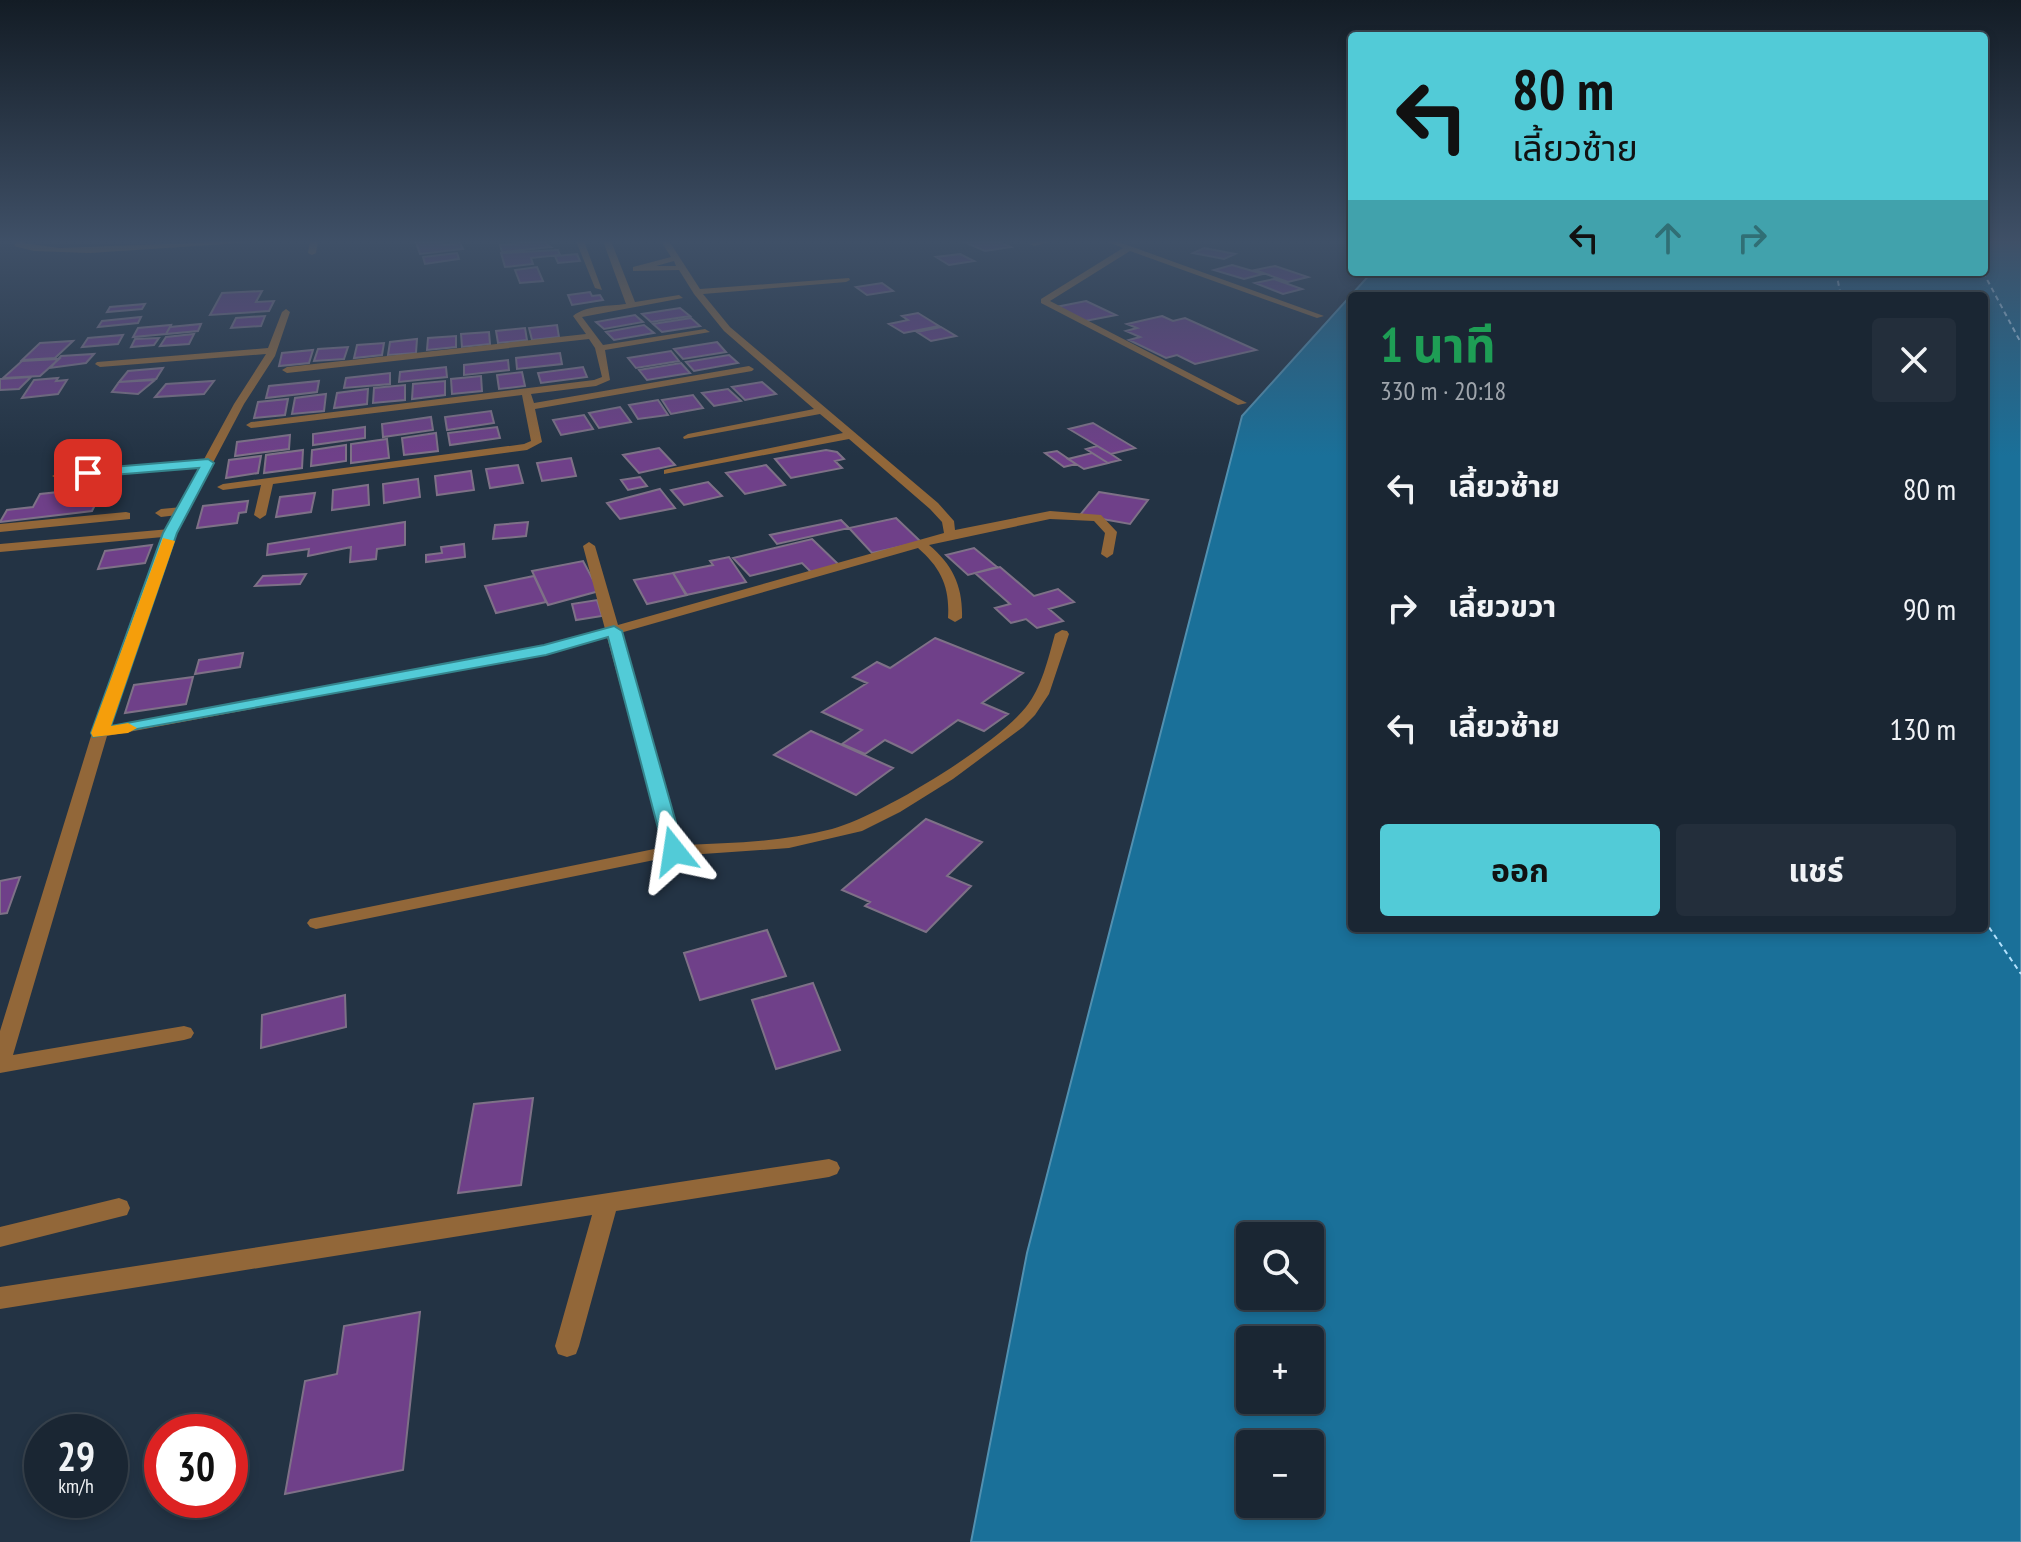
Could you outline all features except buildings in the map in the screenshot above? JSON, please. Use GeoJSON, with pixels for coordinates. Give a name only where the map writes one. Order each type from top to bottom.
{"type":"FeatureCollection","features":[{"type":"Feature","properties":{"kind":"street"},"geometry":{"type":"LineString","coordinates":[[184,1033],[0,1064],[100,733],[170,533],[272,351],[286,313]]}},
{"type":"Feature","properties":{"kind":"street"},"geometry":{"type":"LineString","coordinates":[[251,425],[596,383],[607,378],[600,348],[577,316],[591,313]]}},
{"type":"Feature","properties":{"kind":"street"},"geometry":{"type":"LineString","coordinates":[[714,313],[727,329],[934,506],[948,521],[950,535]]}},
{"type":"Feature","properties":{"kind":"street"},"geometry":{"type":"LineString","coordinates":[[1067,313],[1242,403]]}},
{"type":"Feature","properties":{"kind":"street"},"geometry":{"type":"LineString","coordinates":[[1311,313],[1320,316]]}},
{"type":"Feature","properties":{"kind":"street"},"geometry":{"type":"LineString","coordinates":[[600,348],[705,332]]}},
{"type":"Feature","properties":{"kind":"street"},"geometry":{"type":"LineString","coordinates":[[287,370],[592,336]]}},
{"type":"Feature","properties":{"kind":"street"},"geometry":{"type":"LineString","coordinates":[[100,364],[272,351]]}},
{"type":"Feature","properties":{"kind":"street"},"geometry":{"type":"LineString","coordinates":[[529,407],[749,369]]}},
{"type":"Feature","properties":{"kind":"street"},"geometry":{"type":"LineString","coordinates":[[223,487],[527,447],[537,442],[526,392]]}},
{"type":"Feature","properties":{"kind":"street"},"geometry":{"type":"LineString","coordinates":[[688,437],[823,410]]}},
{"type":"Feature","properties":{"kind":"street"},"geometry":{"type":"LineString","coordinates":[[668,472],[851,435]]}},
{"type":"Feature","properties":{"kind":"street"},"geometry":{"type":"LineString","coordinates":[[58,476],[208,463]]}},
{"type":"Feature","properties":{"kind":"street"},"geometry":{"type":"LineString","coordinates":[[260,515],[268,481]]}},
{"type":"Feature","properties":{"kind":"street"},"geometry":{"type":"LineString","coordinates":[[161,513],[182,511]]}},
{"type":"Feature","properties":{"kind":"street"},"geometry":{"type":"LineString","coordinates":[[100,733],[546,650],[950,535],[1050,515],[1097,518],[1107,524],[1111,532],[1107,554]]}},
{"type":"Feature","properties":{"kind":"street"},"geometry":{"type":"LineString","coordinates":[[0,528],[126,516]]}},
{"type":"Feature","properties":{"kind":"street"},"geometry":{"type":"LineString","coordinates":[[0,548],[170,533]]}},
{"type":"Feature","properties":{"kind":"street"},"geometry":{"type":"LineString","coordinates":[[921,544],[950,574],[957,599],[955,618]]}},
{"type":"Feature","properties":{"kind":"street"},"geometry":{"type":"LineString","coordinates":[[589,546],[674,851]]}},
{"type":"Feature","properties":{"kind":"street"},"geometry":{"type":"LineString","coordinates":[[316,923],[674,851],[761,846],[857,827],[997,742],[1029,713],[1051,675],[1062,634]]}},
{"type":"Feature","properties":{"kind":"street"},"geometry":{"type":"LineString","coordinates":[[0,1298],[829,1168]]}},
{"type":"Feature","properties":{"kind":"street"},"geometry":{"type":"LineString","coordinates":[[567,1346],[607,1202]]}},
{"type":"Feature","properties":{"kind":"street"},"geometry":{"type":"LineString","coordinates":[[0,1237],[119,1208]]}},
{"type":"Feature","properties":{"kind":"water"},"geometry":{"type":"Polygon","coordinates":[[[1335,313],[1348,313],[1348,932],[1988,932],[1988,313],[2021,313],[2021,1542],[971,1542],[1027,1253],[1242,416],[1335,313]]]}},
{"type":"Feature","properties":{"kind":"ferry route"},"geometry":{"type":"LineString","coordinates":[[2005,313],[2021,343]]}},
{"type":"Feature","properties":{"kind":"ferry route"},"geometry":{"type":"LineString","coordinates":[[1988,926],[2021,974]]}},
{"type":"Feature","properties":{"kind":"slow traffic"},"geometry":{"type":"LineString","coordinates":[[128,728],[100,733],[168,541]]}},
{"type":"Feature","properties":{"kind":"route"},"geometry":{"type":"LineString","coordinates":[[88,473],[208,463],[170,533],[100,733],[546,650],[614,631],[674,851]]}}]}
